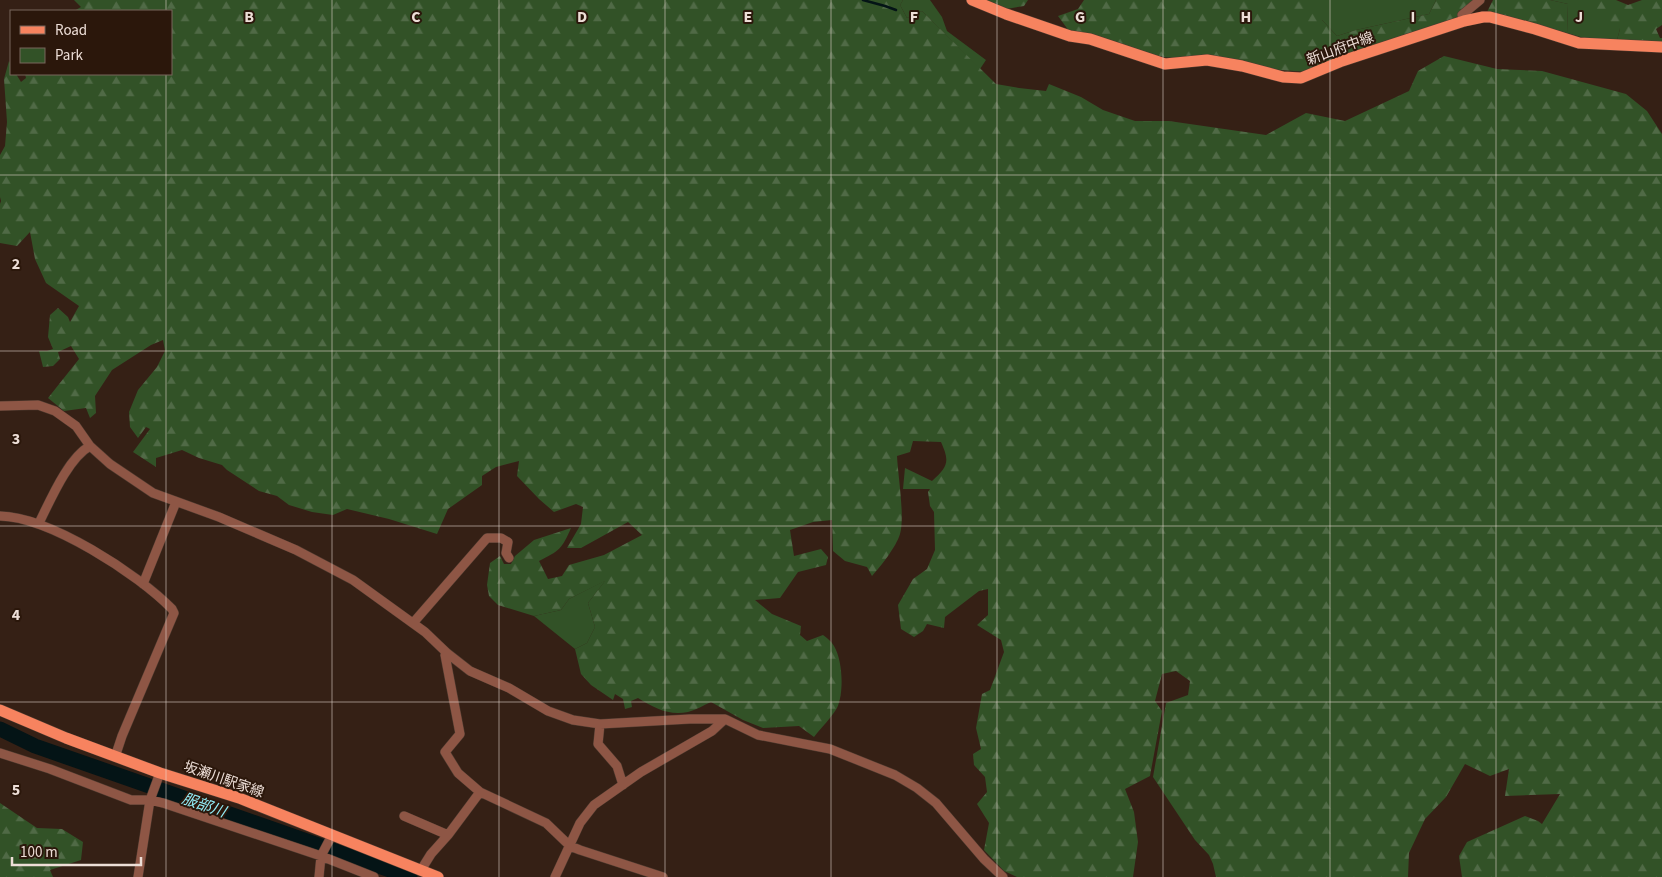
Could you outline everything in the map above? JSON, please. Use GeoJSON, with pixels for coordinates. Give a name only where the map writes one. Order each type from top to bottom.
{"type":"FeatureCollection","features":[{"type":"Feature","properties":{"kind":"main road","name":"新山府中線"},"geometry":{"type":"LineString","coordinates":[[972,0],[1070,36],[1090,38],[1165,64],[1207,60],[1242,66],[1283,77],[1301,78],[1342,61],[1464,20],[1483,17],[1490,17],[1535,29],[1579,44],[1662,47]]}},
{"type":"Feature","properties":{"kind":"main road","name":"坂瀬川駅家線"},"geometry":{"type":"LineString","coordinates":[[0,710],[159,776],[239,798],[331,838],[438,877]]}},
{"type":"Feature","properties":{"kind":"street"},"geometry":{"type":"LineString","coordinates":[[1464,20],[1462,15],[1480,0]]}},
{"type":"Feature","properties":{"kind":"street"},"geometry":{"type":"LineString","coordinates":[[0,406],[38,405],[55,411],[76,426],[90,446],[110,464],[153,493],[219,517],[296,550],[353,580],[413,622],[470,671],[509,688],[548,710],[573,720],[600,724],[725,719],[758,736],[830,748],[895,775],[917,788],[936,803],[1000,876]]}},
{"type":"Feature","properties":{"kind":"street"},"geometry":{"type":"LineString","coordinates":[[39,523],[58,484],[81,451],[90,446]]}},
{"type":"Feature","properties":{"kind":"street"},"geometry":{"type":"LineString","coordinates":[[143,584],[176,502]]}},
{"type":"Feature","properties":{"kind":"street"},"geometry":{"type":"LineString","coordinates":[[0,516],[39,523],[119,566],[168,604],[174,613],[115,757]]}},
{"type":"Feature","properties":{"kind":"street"},"geometry":{"type":"LineString","coordinates":[[413,622],[487,538],[501,538],[508,542],[506,553],[509,558]]}},
{"type":"Feature","properties":{"kind":"street"},"geometry":{"type":"LineString","coordinates":[[447,653],[445,655],[460,734],[445,752],[458,773],[480,792],[546,823],[570,846],[662,877]]}},
{"type":"Feature","properties":{"kind":"street"},"geometry":{"type":"LineString","coordinates":[[555,877],[580,823],[594,806],[641,772],[712,731],[725,719]]}},
{"type":"Feature","properties":{"kind":"street"},"geometry":{"type":"LineString","coordinates":[[600,724],[598,744],[617,766],[624,785]]}},
{"type":"Feature","properties":{"kind":"street"},"geometry":{"type":"LineString","coordinates":[[0,753],[50,769],[131,800],[151,797],[163,803],[323,855],[374,877]]}},
{"type":"Feature","properties":{"kind":"street"},"geometry":{"type":"LineString","coordinates":[[138,877],[151,797],[159,776]]}},
{"type":"Feature","properties":{"kind":"street"},"geometry":{"type":"LineString","coordinates":[[421,870],[480,792]]}},
{"type":"Feature","properties":{"kind":"street"},"geometry":{"type":"LineString","coordinates":[[404,816],[448,835]]}},
{"type":"Feature","properties":{"kind":"street"},"geometry":{"type":"LineString","coordinates":[[319,877],[323,855],[331,838]]}},
{"type":"Feature","properties":{"kind":"green space"},"geometry":{"type":"Polygon","coordinates":[[[74,0],[903,0],[900,5],[907,18],[922,11],[996,84],[1046,91],[1049,84],[1081,97],[1103,110],[1135,121],[1169,121],[1266,135],[1306,113],[1345,121],[1409,91],[1418,71],[1444,56],[1497,69],[1542,71],[1626,94],[1647,111],[1662,134],[1662,877],[1462,877],[1459,856],[1467,842],[1525,816],[1542,824],[1560,794],[1505,796],[1509,769],[1490,776],[1465,764],[1446,797],[1425,819],[1409,853],[1408,877],[1216,877],[1209,855],[1195,840],[1153,777],[1166,703],[1188,695],[1190,681],[1176,671],[1162,674],[1155,701],[1162,711],[1150,776],[1125,789],[1134,812],[1138,842],[1133,877],[1017,877],[1004,871],[984,850],[989,823],[977,804],[987,792],[985,777],[974,765],[973,754],[981,749],[976,728],[982,694],[990,690],[1004,652],[1001,640],[977,625],[988,615],[988,589],[979,591],[945,617],[944,628],[927,624],[923,631],[914,637],[901,629],[898,605],[913,579],[927,569],[935,550],[934,512],[930,506],[928,492],[930,489],[903,489],[905,468],[932,481],[946,463],[946,454],[941,442],[913,441],[910,452],[897,456],[902,507],[900,534],[884,562],[872,576],[867,567],[845,561],[833,551],[832,520],[813,522],[790,530],[794,556],[821,549],[828,557],[826,565],[798,572],[780,598],[755,600],[772,614],[801,626],[800,635],[807,641],[823,635],[832,643],[837,652],[842,677],[839,702],[835,712],[814,737],[799,726],[763,728],[743,720],[711,702],[691,711],[674,713],[656,708],[638,698],[631,701],[632,707],[625,709],[623,699],[615,694],[613,700],[591,685],[581,674],[575,649],[587,643],[595,627],[588,603],[605,581],[569,599],[561,610],[534,616],[498,605],[489,596],[487,585],[490,563],[500,556],[504,564],[511,564],[515,556],[534,540],[571,528],[559,549],[539,561],[548,579],[562,576],[569,565],[604,555],[642,535],[628,522],[581,548],[567,548],[581,524],[583,507],[576,504],[554,512],[517,476],[519,461],[496,467],[482,476],[482,485],[448,509],[437,534],[389,519],[347,509],[333,515],[312,512],[289,505],[277,496],[259,491],[222,465],[199,458],[182,450],[156,458],[156,467],[133,452],[150,429],[146,427],[138,438],[130,427],[129,412],[138,390],[157,367],[165,351],[163,340],[151,345],[112,370],[95,396],[96,413],[90,418],[86,408],[64,411],[48,398],[79,359],[71,346],[58,352],[60,359],[53,366],[43,367],[39,351],[53,349],[48,337],[50,315],[58,308],[68,317],[70,322],[79,306],[46,283],[35,259],[30,232],[17,246],[0,243],[0,155],[5,146],[7,122],[4,79],[9,61],[10,75],[17,75],[21,82],[26,78],[25,75],[172,75],[172,10],[76,10],[81,7],[74,0]]]}},
{"type":"Feature","properties":{"kind":"green space"},"geometry":{"type":"Polygon","coordinates":[[[903,0],[930,0],[942,17],[947,31],[986,60],[980,69],[922,11],[907,18],[900,5],[903,0]]]}},
{"type":"Feature","properties":{"kind":"green space"},"geometry":{"type":"Polygon","coordinates":[[[980,0],[1028,0],[1024,6],[1006,9],[980,0]]]}},
{"type":"Feature","properties":{"kind":"green space"},"geometry":{"type":"Polygon","coordinates":[[[1084,0],[1322,0],[1322,20],[1337,36],[1429,14],[1436,0],[1472,0],[1472,3],[1453,21],[1308,72],[1156,56],[1069,31],[1058,16],[1078,9],[1084,0]]]}},
{"type":"Feature","properties":{"kind":"green space"},"geometry":{"type":"Polygon","coordinates":[[[1322,0],[1436,0],[1429,14],[1337,36],[1322,20],[1322,0]]]}},
{"type":"Feature","properties":{"kind":"green space"},"geometry":{"type":"Polygon","coordinates":[[[1493,0],[1550,0],[1568,4],[1567,33],[1487,12],[1493,0]]]}},
{"type":"Feature","properties":{"kind":"green space"},"geometry":{"type":"Polygon","coordinates":[[[1550,0],[1593,0],[1620,29],[1617,40],[1584,38],[1567,33],[1568,4],[1550,0]]]}},
{"type":"Feature","properties":{"kind":"green space"},"geometry":{"type":"Polygon","coordinates":[[[1592,0],[1616,0],[1628,5],[1642,0],[1662,0],[1662,25],[1656,29],[1660,38],[1662,38],[1662,45],[1617,40],[1620,29],[1593,21],[1592,0]]]}},
{"type":"Feature","properties":{"kind":"green space"},"geometry":{"type":"Polygon","coordinates":[[[606,580],[588,603],[595,627],[587,643],[575,649],[534,616],[561,610],[569,599],[606,580]]]}},
{"type":"Feature","properties":{"kind":"green space"},"geometry":{"type":"Polygon","coordinates":[[[0,803],[37,828],[62,829],[83,842],[81,860],[50,870],[53,877],[0,877],[0,803]]]}},
{"type":"Feature","properties":{"kind":"waterway"},"geometry":{"type":"LineString","coordinates":[[863,0],[896,10]]}},
{"type":"Feature","properties":{"kind":"waterway","name":"服部川"},"geometry":{"type":"LineString","coordinates":[[0,729],[35,746],[410,877]]}}]}
